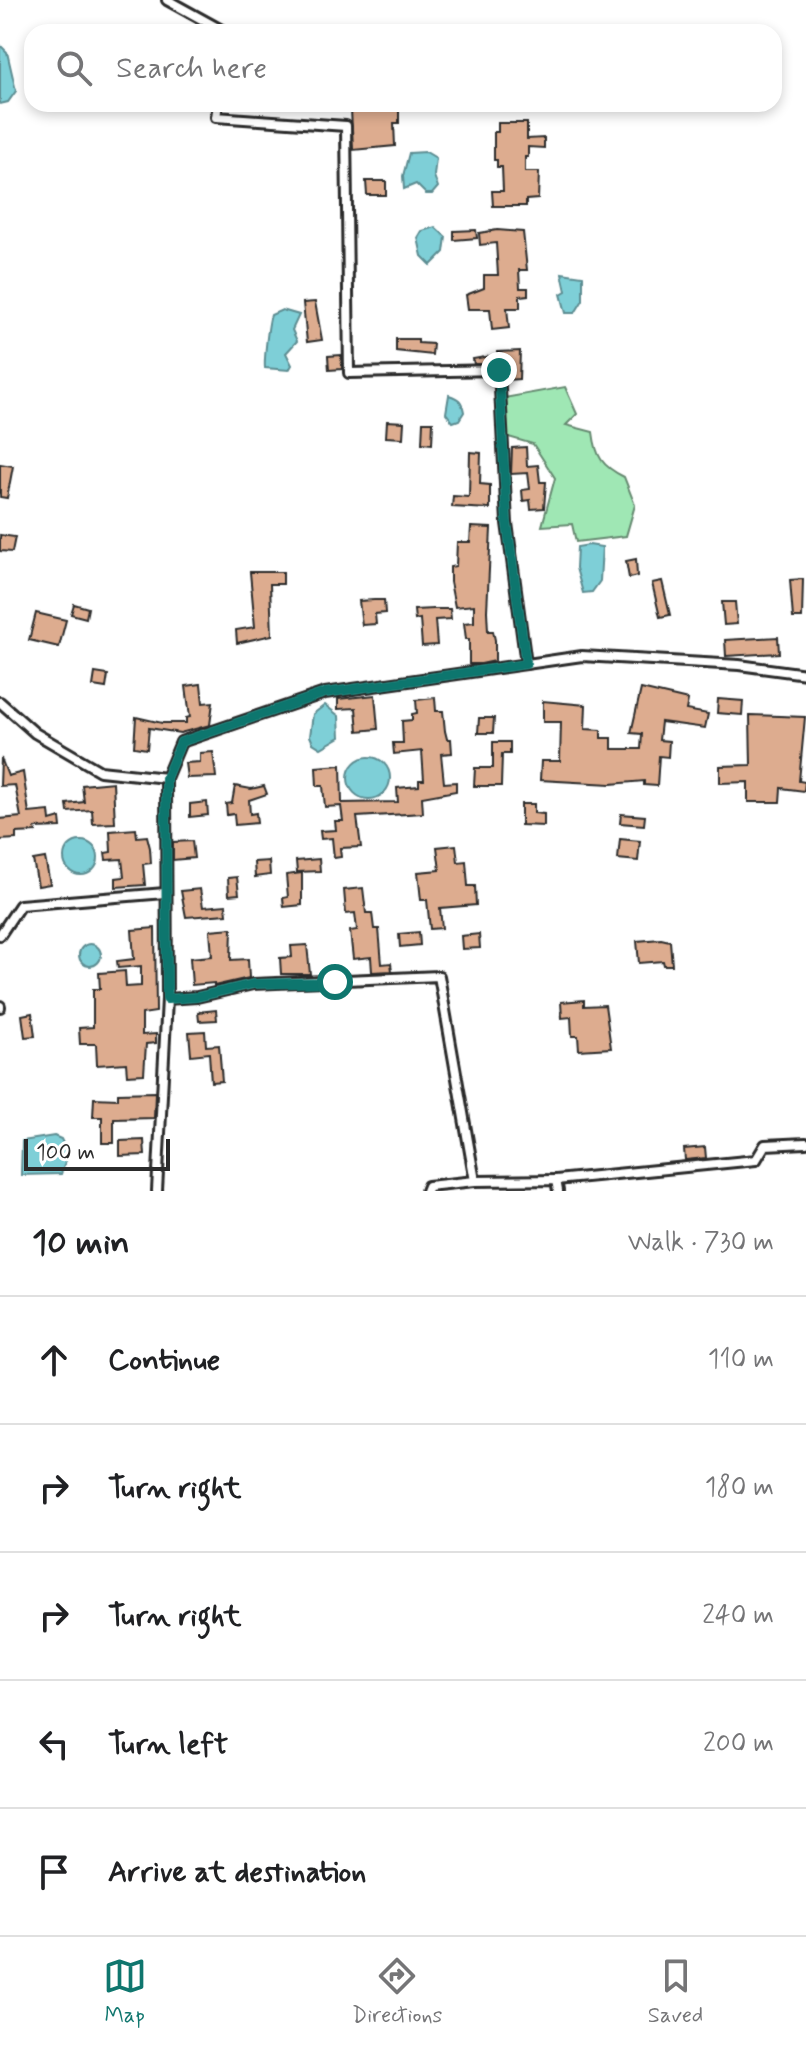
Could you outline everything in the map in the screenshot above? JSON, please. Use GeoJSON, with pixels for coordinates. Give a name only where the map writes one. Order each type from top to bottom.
{"type":"FeatureCollection","features":[{"type":"Feature","properties":{"kind":"street"},"geometry":{"type":"LineString","coordinates":[[167,0],[210,24]]}},
{"type":"Feature","properties":{"kind":"street"},"geometry":{"type":"LineString","coordinates":[[217,112],[216,117],[346,126],[349,373],[499,370],[507,523],[526,664]]}},
{"type":"Feature","properties":{"kind":"street"},"geometry":{"type":"LineString","coordinates":[[157,1191],[167,999],[166,778],[181,742],[325,693],[582,656],[739,665],[806,674]]}},
{"type":"Feature","properties":{"kind":"street"},"geometry":{"type":"LineString","coordinates":[[0,702],[35,733],[100,771],[166,778]]}},
{"type":"Feature","properties":{"kind":"street"},"geometry":{"type":"LineString","coordinates":[[0,935],[20,905],[165,893]]}},
{"type":"Feature","properties":{"kind":"street"},"geometry":{"type":"LineString","coordinates":[[167,999],[197,997],[253,984],[439,976],[475,1181]]}},
{"type":"Feature","properties":{"kind":"street"},"geometry":{"type":"LineString","coordinates":[[426,1191],[428,1186],[475,1181],[556,1180],[756,1160],[765,1145],[806,1143]]}},
{"type":"Feature","properties":{"kind":"street"},"geometry":{"type":"LineString","coordinates":[[556,1180],[558,1191]]}},
{"type":"Feature","properties":{"kind":"green space"},"geometry":{"type":"Polygon","coordinates":[[[565,387],[577,414],[566,425],[593,432],[601,460],[624,477],[635,505],[626,536],[576,542],[572,524],[542,526],[555,478],[533,444],[505,436],[504,398],[565,387]]]}},
{"type":"Feature","properties":{"kind":"water"},"geometry":{"type":"Polygon","coordinates":[[[0,45],[7,52],[16,91],[8,102],[0,104],[0,45]]]}},
{"type":"Feature","properties":{"kind":"water"},"geometry":{"type":"Polygon","coordinates":[[[426,152],[436,158],[434,176],[438,187],[432,194],[426,194],[416,184],[404,189],[403,176],[409,153],[426,152]]]}},
{"type":"Feature","properties":{"kind":"water"},"geometry":{"type":"Polygon","coordinates":[[[435,227],[446,237],[444,252],[431,265],[422,256],[418,238],[422,231],[435,227]]]}},
{"type":"Feature","properties":{"kind":"water"},"geometry":{"type":"Polygon","coordinates":[[[562,273],[583,276],[583,300],[575,313],[566,313],[561,294],[566,291],[562,273]]]}},
{"type":"Feature","properties":{"kind":"water"},"geometry":{"type":"Polygon","coordinates":[[[282,310],[299,315],[292,330],[297,341],[286,353],[292,365],[289,370],[265,368],[271,315],[282,310]]]}},
{"type":"Feature","properties":{"kind":"water"},"geometry":{"type":"Polygon","coordinates":[[[449,395],[460,400],[464,412],[459,420],[453,422],[446,413],[449,395]]]}},
{"type":"Feature","properties":{"kind":"water"},"geometry":{"type":"Polygon","coordinates":[[[577,547],[602,547],[600,581],[592,592],[583,593],[576,568],[577,547]]]}},
{"type":"Feature","properties":{"kind":"water"},"geometry":{"type":"Polygon","coordinates":[[[325,705],[339,716],[340,737],[321,748],[313,743],[310,736],[313,714],[325,705]]]}},
{"type":"Feature","properties":{"kind":"water"},"geometry":{"type":"Polygon","coordinates":[[[369,757],[384,763],[390,778],[384,793],[369,799],[354,793],[348,778],[354,763],[369,757]]]}},
{"type":"Feature","properties":{"kind":"water"},"geometry":{"type":"Polygon","coordinates":[[[81,841],[93,846],[98,858],[93,870],[81,875],[69,870],[64,858],[69,846],[81,841]]]}},
{"type":"Feature","properties":{"kind":"water"},"geometry":{"type":"Polygon","coordinates":[[[90,944],[98,947],[101,955],[98,963],[90,966],[82,963],[79,955],[82,947],[90,944]]]}},
{"type":"Feature","properties":{"kind":"water"},"geometry":{"type":"Polygon","coordinates":[[[54,1136],[61,1139],[68,1154],[61,1174],[21,1175],[22,1141],[54,1136]]]}},
{"type":"Feature","properties":{"kind":"building"},"geometry":{"type":"Polygon","coordinates":[[[351,112],[399,112],[399,123],[394,123],[395,146],[353,150],[351,112]]]}},
{"type":"Feature","properties":{"kind":"building"},"geometry":{"type":"Polygon","coordinates":[[[498,123],[527,123],[527,139],[544,138],[544,148],[528,147],[528,157],[525,157],[525,172],[539,172],[538,199],[526,200],[526,206],[493,206],[492,191],[503,191],[502,167],[497,167],[497,160],[494,160],[494,132],[498,132],[498,123]]]}},
{"type":"Feature","properties":{"kind":"building"},"geometry":{"type":"Polygon","coordinates":[[[366,181],[386,181],[386,195],[367,195],[366,181]]]}},
{"type":"Feature","properties":{"kind":"building"},"geometry":{"type":"Polygon","coordinates":[[[476,230],[477,238],[454,240],[454,231],[476,230]]]}},
{"type":"Feature","properties":{"kind":"building"},"geometry":{"type":"Polygon","coordinates":[[[497,230],[523,232],[527,270],[519,270],[520,288],[528,288],[528,295],[520,296],[520,308],[507,308],[509,328],[492,330],[490,309],[468,309],[466,295],[484,288],[484,275],[498,275],[496,243],[480,245],[479,233],[497,230]]]}},
{"type":"Feature","properties":{"kind":"building"},"geometry":{"type":"Polygon","coordinates":[[[315,302],[322,340],[307,342],[303,303],[315,302]]]}},
{"type":"Feature","properties":{"kind":"building"},"geometry":{"type":"Polygon","coordinates":[[[396,339],[418,339],[418,343],[433,344],[432,355],[396,351],[396,339]]]}},
{"type":"Feature","properties":{"kind":"building"},"geometry":{"type":"Polygon","coordinates":[[[520,351],[519,379],[507,380],[507,366],[502,364],[474,364],[473,359],[497,355],[497,352],[520,351]]]}},
{"type":"Feature","properties":{"kind":"building"},"geometry":{"type":"Polygon","coordinates":[[[341,355],[342,369],[329,370],[328,356],[341,355]]]}},
{"type":"Feature","properties":{"kind":"building"},"geometry":{"type":"Polygon","coordinates":[[[387,421],[404,422],[403,438],[386,437],[387,421]]]}},
{"type":"Feature","properties":{"kind":"building"},"geometry":{"type":"Polygon","coordinates":[[[423,422],[433,422],[432,444],[422,443],[423,422]]]}},
{"type":"Feature","properties":{"kind":"building"},"geometry":{"type":"Polygon","coordinates":[[[526,447],[527,466],[538,465],[540,482],[546,482],[544,508],[531,509],[530,500],[523,501],[522,490],[530,489],[528,473],[511,474],[512,448],[526,447]]]}},
{"type":"Feature","properties":{"kind":"building"},"geometry":{"type":"Polygon","coordinates":[[[470,452],[481,453],[480,484],[490,485],[490,509],[452,507],[453,496],[469,497],[470,452]]]}},
{"type":"Feature","properties":{"kind":"building"},"geometry":{"type":"Polygon","coordinates":[[[0,464],[13,466],[7,498],[0,497],[0,464]]]}},
{"type":"Feature","properties":{"kind":"building"},"geometry":{"type":"Polygon","coordinates":[[[471,527],[491,528],[487,611],[488,631],[493,631],[495,640],[495,661],[481,664],[469,664],[469,639],[466,639],[464,623],[474,622],[474,605],[455,607],[450,582],[450,567],[456,566],[457,542],[470,542],[471,527]]]}},
{"type":"Feature","properties":{"kind":"building"},"geometry":{"type":"Polygon","coordinates":[[[0,535],[15,537],[12,552],[0,551],[0,535]]]}},
{"type":"Feature","properties":{"kind":"building"},"geometry":{"type":"Polygon","coordinates":[[[636,559],[637,576],[629,578],[626,561],[636,559]]]}},
{"type":"Feature","properties":{"kind":"building"},"geometry":{"type":"Polygon","coordinates":[[[250,572],[283,572],[283,584],[270,584],[272,635],[237,643],[236,630],[255,627],[250,572]]]}},
{"type":"Feature","properties":{"kind":"building"},"geometry":{"type":"Polygon","coordinates":[[[803,579],[802,618],[793,618],[790,580],[803,579]]]}},
{"type":"Feature","properties":{"kind":"building"},"geometry":{"type":"Polygon","coordinates":[[[662,581],[670,615],[660,617],[652,583],[662,581]]]}},
{"type":"Feature","properties":{"kind":"building"},"geometry":{"type":"Polygon","coordinates":[[[384,600],[385,613],[375,614],[376,624],[362,625],[359,601],[384,600]]]}},
{"type":"Feature","properties":{"kind":"building"},"geometry":{"type":"Polygon","coordinates":[[[722,602],[735,602],[737,624],[724,625],[722,602]]]}},
{"type":"Feature","properties":{"kind":"building"},"geometry":{"type":"Polygon","coordinates":[[[74,604],[88,608],[86,618],[71,614],[74,604]]]}},
{"type":"Feature","properties":{"kind":"building"},"geometry":{"type":"Polygon","coordinates":[[[450,609],[451,619],[435,620],[437,645],[422,646],[420,619],[415,620],[414,610],[450,609]]]}},
{"type":"Feature","properties":{"kind":"building"},"geometry":{"type":"Polygon","coordinates":[[[36,613],[66,620],[59,647],[29,640],[36,613]]]}},
{"type":"Feature","properties":{"kind":"building"},"geometry":{"type":"Polygon","coordinates":[[[778,637],[779,653],[726,656],[725,640],[778,637]]]}},
{"type":"Feature","properties":{"kind":"building"},"geometry":{"type":"Polygon","coordinates":[[[95,673],[108,675],[106,688],[93,686],[95,673]]]}},
{"type":"Feature","properties":{"kind":"building"},"geometry":{"type":"Polygon","coordinates":[[[201,684],[203,703],[213,702],[210,725],[180,733],[149,728],[147,749],[134,747],[136,717],[162,723],[186,723],[186,718],[190,717],[186,686],[201,684]]]}},
{"type":"Feature","properties":{"kind":"building"},"geometry":{"type":"Polygon","coordinates":[[[641,689],[688,700],[686,710],[708,714],[705,728],[661,722],[659,740],[669,741],[668,757],[659,756],[657,786],[644,785],[644,781],[611,784],[540,780],[541,761],[560,761],[561,722],[543,722],[543,701],[586,705],[585,729],[601,730],[601,738],[612,738],[612,749],[641,749],[642,734],[631,733],[641,689]]]}},
{"type":"Feature","properties":{"kind":"building"},"geometry":{"type":"Polygon","coordinates":[[[375,695],[378,729],[358,731],[356,708],[338,709],[338,699],[375,695]]]}},
{"type":"Feature","properties":{"kind":"building"},"geometry":{"type":"Polygon","coordinates":[[[435,698],[436,711],[443,711],[447,739],[451,739],[452,753],[441,754],[444,783],[456,782],[456,791],[422,797],[423,813],[357,817],[361,847],[340,848],[341,857],[334,858],[332,838],[321,839],[320,831],[336,830],[335,821],[343,821],[341,806],[325,807],[323,786],[317,786],[316,767],[341,765],[342,803],[398,802],[397,788],[419,786],[419,780],[424,780],[422,751],[394,754],[393,743],[403,743],[402,721],[412,720],[412,714],[417,713],[416,700],[435,698]]]}},
{"type":"Feature","properties":{"kind":"building"},"geometry":{"type":"Polygon","coordinates":[[[718,699],[743,701],[742,715],[717,713],[718,699]]]}},
{"type":"Feature","properties":{"kind":"building"},"geometry":{"type":"Polygon","coordinates":[[[750,715],[805,717],[799,781],[805,782],[804,791],[781,788],[780,802],[748,802],[748,782],[720,783],[720,766],[751,765],[750,715]]]}},
{"type":"Feature","properties":{"kind":"building"},"geometry":{"type":"Polygon","coordinates":[[[479,718],[494,718],[493,733],[478,733],[479,718]]]}},
{"type":"Feature","properties":{"kind":"building"},"geometry":{"type":"Polygon","coordinates":[[[493,742],[510,742],[510,754],[502,754],[501,786],[474,786],[475,768],[493,768],[493,742]]]}},
{"type":"Feature","properties":{"kind":"building"},"geometry":{"type":"Polygon","coordinates":[[[213,752],[216,777],[187,778],[185,763],[200,762],[200,753],[213,752]]]}},
{"type":"Feature","properties":{"kind":"building"},"geometry":{"type":"Polygon","coordinates":[[[1,758],[8,776],[23,772],[29,813],[49,811],[50,821],[60,818],[61,827],[35,828],[36,832],[16,833],[16,839],[0,840],[0,819],[21,817],[15,785],[0,786],[1,758]]]}},
{"type":"Feature","properties":{"kind":"building"},"geometry":{"type":"Polygon","coordinates":[[[113,782],[115,823],[93,824],[92,810],[68,812],[67,804],[84,802],[82,785],[113,782]]]}},
{"type":"Feature","properties":{"kind":"building"},"geometry":{"type":"Polygon","coordinates":[[[235,786],[251,789],[264,786],[267,794],[249,800],[250,814],[256,813],[257,823],[235,825],[234,814],[227,815],[226,804],[232,803],[235,786]]]}},
{"type":"Feature","properties":{"kind":"building"},"geometry":{"type":"Polygon","coordinates":[[[207,802],[208,815],[190,817],[190,804],[207,802]]]}},
{"type":"Feature","properties":{"kind":"building"},"geometry":{"type":"Polygon","coordinates":[[[521,804],[534,804],[534,813],[544,814],[544,826],[521,825],[521,804]]]}},
{"type":"Feature","properties":{"kind":"building"},"geometry":{"type":"Polygon","coordinates":[[[621,814],[645,816],[644,825],[620,823],[621,814]]]}},
{"type":"Feature","properties":{"kind":"building"},"geometry":{"type":"Polygon","coordinates":[[[136,829],[137,837],[147,836],[150,848],[151,863],[143,864],[145,885],[116,887],[116,878],[124,877],[122,859],[106,860],[105,853],[111,852],[110,831],[136,829]]]}},
{"type":"Feature","properties":{"kind":"building"},"geometry":{"type":"Polygon","coordinates":[[[620,839],[640,841],[638,861],[618,859],[620,839]]]}},
{"type":"Feature","properties":{"kind":"building"},"geometry":{"type":"Polygon","coordinates":[[[192,841],[194,858],[173,860],[173,842],[192,841]]]}},
{"type":"Feature","properties":{"kind":"building"},"geometry":{"type":"Polygon","coordinates":[[[456,845],[458,862],[466,861],[468,886],[475,886],[476,905],[440,908],[442,928],[430,929],[427,900],[421,900],[418,872],[440,870],[437,847],[456,845]]]}},
{"type":"Feature","properties":{"kind":"building"},"geometry":{"type":"Polygon","coordinates":[[[45,858],[50,884],[38,886],[33,860],[45,858]]]}},
{"type":"Feature","properties":{"kind":"building"},"geometry":{"type":"Polygon","coordinates":[[[319,859],[320,871],[297,872],[296,861],[319,859]]]}},
{"type":"Feature","properties":{"kind":"building"},"geometry":{"type":"Polygon","coordinates":[[[269,861],[270,875],[255,877],[254,862],[269,861]]]}},
{"type":"Feature","properties":{"kind":"building"},"geometry":{"type":"Polygon","coordinates":[[[302,873],[302,905],[284,907],[283,898],[288,897],[286,875],[302,873]]]}},
{"type":"Feature","properties":{"kind":"building"},"geometry":{"type":"Polygon","coordinates":[[[237,877],[239,894],[229,895],[228,878],[237,877]]]}},
{"type":"Feature","properties":{"kind":"building"},"geometry":{"type":"Polygon","coordinates":[[[363,888],[366,913],[372,913],[374,929],[379,929],[382,964],[391,963],[392,971],[372,972],[371,957],[353,959],[350,931],[357,930],[355,913],[346,914],[344,890],[363,888]]]}},
{"type":"Feature","properties":{"kind":"building"},"geometry":{"type":"Polygon","coordinates":[[[200,889],[203,907],[226,905],[227,914],[186,917],[181,891],[200,889]]]}},
{"type":"Feature","properties":{"kind":"building"},"geometry":{"type":"Polygon","coordinates":[[[155,928],[156,1012],[142,1014],[142,1035],[156,1034],[156,1043],[146,1044],[144,1074],[127,1075],[126,1063],[97,1065],[96,1044],[80,1044],[79,1028],[93,1027],[93,989],[100,989],[99,973],[125,971],[126,987],[141,986],[141,966],[118,968],[117,961],[134,959],[132,930],[155,928]]]}},
{"type":"Feature","properties":{"kind":"building"},"geometry":{"type":"Polygon","coordinates":[[[232,928],[231,960],[248,959],[249,978],[214,986],[214,983],[192,985],[190,958],[212,956],[210,930],[232,928]]]}},
{"type":"Feature","properties":{"kind":"building"},"geometry":{"type":"Polygon","coordinates":[[[419,932],[420,945],[400,947],[399,934],[419,932]]]}},
{"type":"Feature","properties":{"kind":"building"},"geometry":{"type":"Polygon","coordinates":[[[479,934],[480,948],[462,949],[461,936],[479,934]]]}},
{"type":"Feature","properties":{"kind":"building"},"geometry":{"type":"Polygon","coordinates":[[[637,941],[670,941],[672,965],[664,965],[663,961],[639,963],[637,941]]]}},
{"type":"Feature","properties":{"kind":"building"},"geometry":{"type":"Polygon","coordinates":[[[307,945],[310,974],[281,974],[280,958],[292,957],[291,946],[307,945]]]}},
{"type":"Feature","properties":{"kind":"building"},"geometry":{"type":"Polygon","coordinates":[[[584,1000],[584,1006],[605,1005],[611,1048],[579,1050],[578,1036],[572,1036],[571,1017],[562,1018],[561,1002],[584,1000]]]}},
{"type":"Feature","properties":{"kind":"building"},"geometry":{"type":"Polygon","coordinates":[[[216,1010],[217,1020],[199,1021],[198,1012],[216,1010]]]}},
{"type":"Feature","properties":{"kind":"building"},"geometry":{"type":"Polygon","coordinates":[[[32,1013],[35,1036],[25,1037],[22,1015],[32,1013]]]}},
{"type":"Feature","properties":{"kind":"building"},"geometry":{"type":"Polygon","coordinates":[[[205,1031],[206,1046],[219,1045],[222,1081],[211,1082],[209,1053],[191,1055],[189,1032],[205,1031]]]}},
{"type":"Feature","properties":{"kind":"building"},"geometry":{"type":"Polygon","coordinates":[[[155,1092],[154,1118],[114,1119],[114,1143],[102,1143],[102,1117],[93,1117],[94,1098],[118,1099],[118,1093],[155,1092]]]}},
{"type":"Feature","properties":{"kind":"building"},"geometry":{"type":"Polygon","coordinates":[[[144,1140],[145,1155],[120,1156],[120,1141],[144,1140]]]}},
{"type":"Feature","properties":{"kind":"building"},"geometry":{"type":"Polygon","coordinates":[[[705,1147],[706,1158],[685,1160],[684,1149],[705,1147]]]}},
{"type":"Feature","properties":{"kind":"route"},"geometry":{"type":"LineString","coordinates":[[335,982],[253,984],[197,997],[167,999],[166,778],[172,757],[181,742],[325,693],[526,664],[507,523],[499,370]]}}]}
